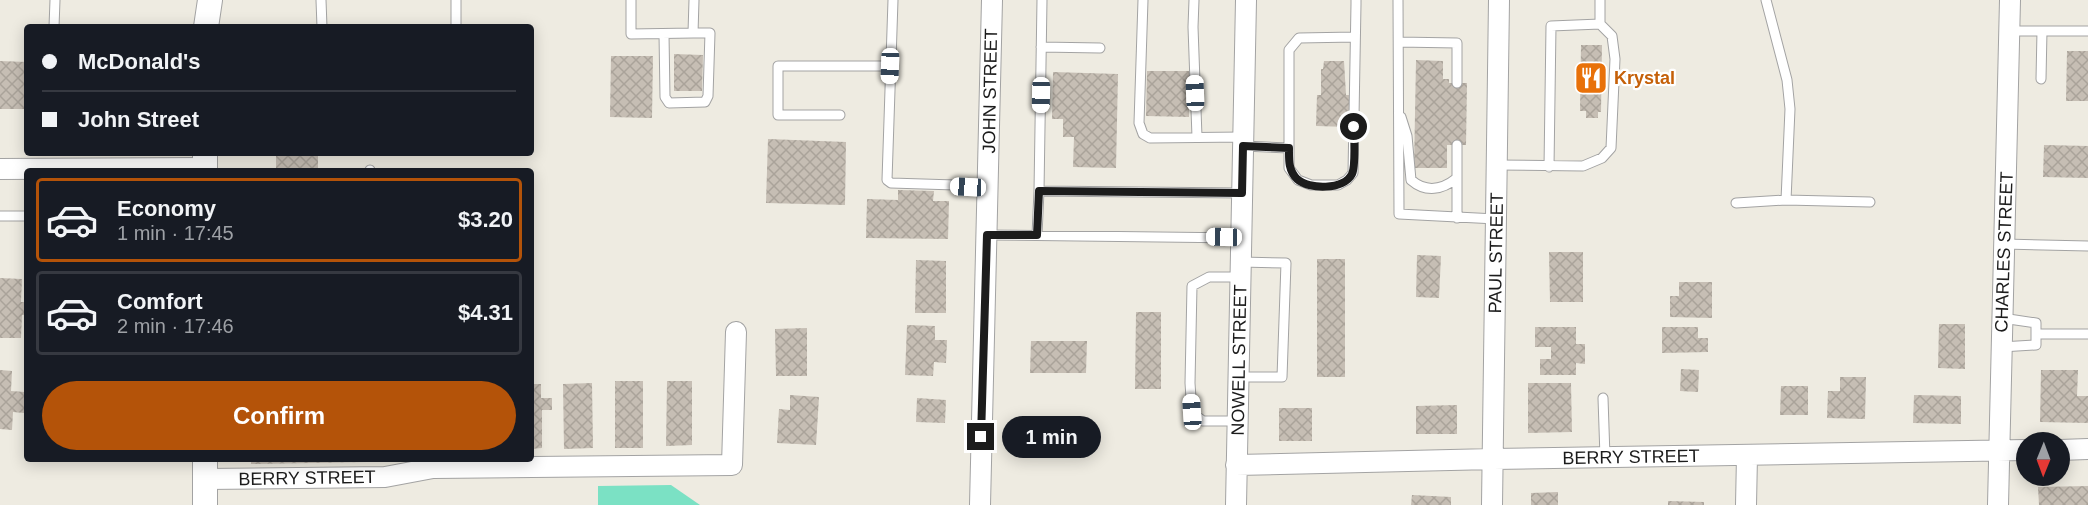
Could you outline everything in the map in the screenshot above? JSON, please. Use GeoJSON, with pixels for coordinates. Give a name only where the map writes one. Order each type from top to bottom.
{"type":"FeatureCollection","features":[{"type":"Feature","properties":{"kind":"street"},"geometry":{"type":"LineString","coordinates":[[206,24],[210,0]]}},
{"type":"Feature","properties":{"kind":"street","name":"JOHN STREET"},"geometry":{"type":"LineString","coordinates":[[980,505],[992,0]]}},
{"type":"Feature","properties":{"kind":"street","name":"NOWELL STREET"},"geometry":{"type":"LineString","coordinates":[[1236,505],[1246,0]]}},
{"type":"Feature","properties":{"kind":"street","name":"PAUL STREET"},"geometry":{"type":"LineString","coordinates":[[1492,505],[1498,0]]}},
{"type":"Feature","properties":{"kind":"street","name":"CHARLES STREET"},"geometry":{"type":"LineString","coordinates":[[1998,505],[2010,0]]}},
{"type":"Feature","properties":{"kind":"street"},"geometry":{"type":"LineString","coordinates":[[41,168],[205,164]]}},
{"type":"Feature","properties":{"kind":"street"},"geometry":{"type":"LineString","coordinates":[[0,169],[24,168]]}},
{"type":"Feature","properties":{"kind":"street","name":"BERRY STREET"},"geometry":{"type":"LineString","coordinates":[[205,469],[385,477],[433,463],[732,465],[736,332]]}},
{"type":"Feature","properties":{"kind":"street"},"geometry":{"type":"LineString","coordinates":[[2070,450],[2088,449]]}},
{"type":"Feature","properties":{"kind":"street","name":"BERRY STREET"},"geometry":{"type":"LineString","coordinates":[[1236,465],[2016,450]]}},
{"type":"Feature","properties":{"kind":"street"},"geometry":{"type":"LineString","coordinates":[[1746,505],[1747,456]]}},
{"type":"Feature","properties":{"kind":"street"},"geometry":{"type":"LineString","coordinates":[[205,469],[205,505]]}},
{"type":"Feature","properties":{"kind":"lane"},"geometry":{"type":"LineString","coordinates":[[54,24],[55,0]]}},
{"type":"Feature","properties":{"kind":"lane"},"geometry":{"type":"LineString","coordinates":[[321,0],[322,24]]}},
{"type":"Feature","properties":{"kind":"lane"},"geometry":{"type":"LineString","coordinates":[[456,0],[456,24]]}},
{"type":"Feature","properties":{"kind":"lane"},"geometry":{"type":"LineString","coordinates":[[631,0],[631,34],[710,33],[708,96],[705,102],[669,103],[665,97],[664,34]]}},
{"type":"Feature","properties":{"kind":"lane"},"geometry":{"type":"LineString","coordinates":[[693,0],[693,33]]}},
{"type":"Feature","properties":{"kind":"lane"},"geometry":{"type":"LineString","coordinates":[[893,0],[887,180],[891,183],[987,186]]}},
{"type":"Feature","properties":{"kind":"lane"},"geometry":{"type":"LineString","coordinates":[[1037,235],[1042,0]]}},
{"type":"Feature","properties":{"kind":"lane"},"geometry":{"type":"LineString","coordinates":[[1143,0],[1139,123],[1143,134],[1150,138],[1197,137],[1289,148]]}},
{"type":"Feature","properties":{"kind":"lane"},"geometry":{"type":"LineString","coordinates":[[1194,0],[1197,137]]}},
{"type":"Feature","properties":{"kind":"lane"},"geometry":{"type":"LineString","coordinates":[[1355,37],[1299,38],[1289,50],[1290,168],[1298,180],[1311,185],[1338,185],[1353,173],[1356,0]]}},
{"type":"Feature","properties":{"kind":"lane"},"geometry":{"type":"LineString","coordinates":[[1398,0],[1400,214],[1496,219]]}},
{"type":"Feature","properties":{"kind":"lane"},"geometry":{"type":"LineString","coordinates":[[1497,165],[1583,166],[1602,159],[1611,148],[1615,59],[1612,36],[1600,24],[1600,0]]}},
{"type":"Feature","properties":{"kind":"lane"},"geometry":{"type":"LineString","coordinates":[[1766,0],[1787,80],[1791,109],[1786,200]]}},
{"type":"Feature","properties":{"kind":"lane"},"geometry":{"type":"LineString","coordinates":[[1549,166],[1551,26],[1600,24]]}},
{"type":"Feature","properties":{"kind":"lane"},"geometry":{"type":"LineString","coordinates":[[2010,31],[2088,31]]}},
{"type":"Feature","properties":{"kind":"lane"},"geometry":{"type":"LineString","coordinates":[[2042,31],[2042,79]]}},
{"type":"Feature","properties":{"kind":"lane"},"geometry":{"type":"LineString","coordinates":[[1399,42],[1457,43],[1457,83]]}},
{"type":"Feature","properties":{"kind":"lane"},"geometry":{"type":"LineString","coordinates":[[1041,47],[1100,48]]}},
{"type":"Feature","properties":{"kind":"lane"},"geometry":{"type":"LineString","coordinates":[[840,116],[778,115],[778,66],[890,66]]}},
{"type":"Feature","properties":{"kind":"lane"},"geometry":{"type":"LineString","coordinates":[[1398,109],[1407,136],[1411,180],[1418,186],[1435,189],[1446,187],[1457,178]]}},
{"type":"Feature","properties":{"kind":"lane"},"geometry":{"type":"LineString","coordinates":[[1457,145],[1457,218]]}},
{"type":"Feature","properties":{"kind":"lane"},"geometry":{"type":"LineString","coordinates":[[1039,191],[1242,193]]}},
{"type":"Feature","properties":{"kind":"lane"},"geometry":{"type":"LineString","coordinates":[[1736,203],[1786,200],[1870,202]]}},
{"type":"Feature","properties":{"kind":"lane"},"geometry":{"type":"LineString","coordinates":[[0,216],[24,216]]}},
{"type":"Feature","properties":{"kind":"lane"},"geometry":{"type":"LineString","coordinates":[[987,235],[1241,238]]}},
{"type":"Feature","properties":{"kind":"lane"},"geometry":{"type":"LineString","coordinates":[[2004,243],[2088,246]]}},
{"type":"Feature","properties":{"kind":"lane"},"geometry":{"type":"LineString","coordinates":[[1238,421],[1203,421],[1192,412],[1190,383],[1192,286],[1209,277],[1286,263],[1282,377],[1239,377]]}},
{"type":"Feature","properties":{"kind":"lane"},"geometry":{"type":"LineString","coordinates":[[2001,347],[2036,345],[2037,323],[2002,318]]}},
{"type":"Feature","properties":{"kind":"lane"},"geometry":{"type":"LineString","coordinates":[[2036,334],[2088,334]]}},
{"type":"Feature","properties":{"kind":"lane"},"geometry":{"type":"LineString","coordinates":[[1603,398],[1605,457]]}},
{"type":"Feature","properties":{"kind":"green space"},"geometry":{"type":"Polygon","coordinates":[[[671,485],[700,505],[598,505],[598,486],[671,485]]]}},
{"type":"Feature","properties":{"kind":"building","name":"Krystal"},"geometry":{"type":"Polygon","coordinates":[[[1581,45],[1602,45],[1601,112],[1598,112],[1598,118],[1586,118],[1586,111],[1580,111],[1581,45]]]}},
{"type":"Feature","properties":{"kind":"building"},"geometry":{"type":"Polygon","coordinates":[[[2067,51],[2088,51],[2088,101],[2066,101],[2067,51]]]}},
{"type":"Feature","properties":{"kind":"building"},"geometry":{"type":"Polygon","coordinates":[[[674,54],[703,55],[702,91],[674,91],[674,54]]]}},
{"type":"Feature","properties":{"kind":"building"},"geometry":{"type":"Polygon","coordinates":[[[611,56],[653,56],[652,118],[610,117],[611,56]]]}},
{"type":"Feature","properties":{"kind":"building"},"geometry":{"type":"Polygon","coordinates":[[[1416,60],[1443,61],[1443,79],[1449,79],[1449,83],[1467,83],[1466,145],[1447,145],[1447,168],[1414,168],[1416,60]]]}},
{"type":"Feature","properties":{"kind":"building"},"geometry":{"type":"Polygon","coordinates":[[[0,61],[24,62],[24,109],[0,109],[0,61]]]}},
{"type":"Feature","properties":{"kind":"building"},"geometry":{"type":"Polygon","coordinates":[[[1324,61],[1344,61],[1346,95],[1350,95],[1349,127],[1316,126],[1317,95],[1321,95],[1321,69],[1323,69],[1324,61]]]}},
{"type":"Feature","properties":{"kind":"building"},"geometry":{"type":"Polygon","coordinates":[[[1147,71],[1189,71],[1189,117],[1146,116],[1147,71]]]}},
{"type":"Feature","properties":{"kind":"building"},"geometry":{"type":"Polygon","coordinates":[[[1053,72],[1118,74],[1116,168],[1073,167],[1074,137],[1063,137],[1063,119],[1052,119],[1053,72]]]}},
{"type":"Feature","properties":{"kind":"building"},"geometry":{"type":"Polygon","coordinates":[[[768,139],[846,142],[845,205],[766,203],[768,139]]]}},
{"type":"Feature","properties":{"kind":"building"},"geometry":{"type":"Polygon","coordinates":[[[2044,145],[2088,146],[2088,178],[2043,177],[2044,145]]]}},
{"type":"Feature","properties":{"kind":"building"},"geometry":{"type":"Polygon","coordinates":[[[276,156],[318,156],[318,168],[276,168],[276,156]]]}},
{"type":"Feature","properties":{"kind":"building"},"geometry":{"type":"Polygon","coordinates":[[[898,190],[934,191],[933,201],[949,201],[948,239],[866,238],[867,199],[898,200],[898,190]]]}},
{"type":"Feature","properties":{"kind":"building"},"geometry":{"type":"Polygon","coordinates":[[[1549,252],[1583,252],[1583,302],[1550,302],[1549,252]]]}},
{"type":"Feature","properties":{"kind":"building"},"geometry":{"type":"Polygon","coordinates":[[[1417,255],[1441,256],[1439,298],[1416,297],[1417,255]]]}},
{"type":"Feature","properties":{"kind":"building"},"geometry":{"type":"Polygon","coordinates":[[[1317,259],[1345,259],[1345,377],[1317,377],[1317,259]]]}},
{"type":"Feature","properties":{"kind":"building"},"geometry":{"type":"Polygon","coordinates":[[[916,260],[946,261],[946,313],[915,313],[916,260]]]}},
{"type":"Feature","properties":{"kind":"building"},"geometry":{"type":"Polygon","coordinates":[[[0,278],[22,279],[21,302],[24,302],[24,315],[22,315],[21,338],[0,338],[0,278]]]}},
{"type":"Feature","properties":{"kind":"building"},"geometry":{"type":"Polygon","coordinates":[[[1679,282],[1712,282],[1712,318],[1670,317],[1670,296],[1679,296],[1679,282]]]}},
{"type":"Feature","properties":{"kind":"building"},"geometry":{"type":"Polygon","coordinates":[[[1136,312],[1161,312],[1161,389],[1135,389],[1136,312]]]}},
{"type":"Feature","properties":{"kind":"building"},"geometry":{"type":"Polygon","coordinates":[[[1939,324],[1965,324],[1965,369],[1938,368],[1939,324]]]}},
{"type":"Feature","properties":{"kind":"building"},"geometry":{"type":"Polygon","coordinates":[[[907,325],[935,326],[935,340],[947,340],[946,363],[934,362],[933,376],[905,375],[907,325]]]}},
{"type":"Feature","properties":{"kind":"building"},"geometry":{"type":"Polygon","coordinates":[[[1535,327],[1576,327],[1576,344],[1585,344],[1585,364],[1576,363],[1576,375],[1540,375],[1540,359],[1551,359],[1551,347],[1535,347],[1535,327]]]}},
{"type":"Feature","properties":{"kind":"building"},"geometry":{"type":"Polygon","coordinates":[[[1662,327],[1698,327],[1698,338],[1708,338],[1708,352],[1662,353],[1662,327]]]}},
{"type":"Feature","properties":{"kind":"building"},"geometry":{"type":"Polygon","coordinates":[[[807,328],[807,376],[776,376],[775,329],[807,328]]]}},
{"type":"Feature","properties":{"kind":"building"},"geometry":{"type":"Polygon","coordinates":[[[1031,341],[1087,341],[1086,373],[1030,373],[1031,341]]]}},
{"type":"Feature","properties":{"kind":"building"},"geometry":{"type":"Polygon","coordinates":[[[1681,369],[1699,370],[1698,392],[1680,391],[1681,369]]]}},
{"type":"Feature","properties":{"kind":"building"},"geometry":{"type":"Polygon","coordinates":[[[0,370],[12,371],[11,391],[24,392],[24,413],[13,412],[12,430],[0,429],[0,370]]]}},
{"type":"Feature","properties":{"kind":"building"},"geometry":{"type":"Polygon","coordinates":[[[2041,370],[2078,370],[2077,396],[2088,396],[2088,423],[2040,422],[2041,370]]]}},
{"type":"Feature","properties":{"kind":"building"},"geometry":{"type":"Polygon","coordinates":[[[1840,377],[1866,377],[1865,419],[1827,418],[1828,391],[1840,391],[1840,377]]]}},
{"type":"Feature","properties":{"kind":"building"},"geometry":{"type":"Polygon","coordinates":[[[615,381],[643,381],[643,448],[615,448],[615,381]]]}},
{"type":"Feature","properties":{"kind":"building"},"geometry":{"type":"Polygon","coordinates":[[[667,381],[692,381],[692,445],[666,446],[667,381]]]}},
{"type":"Feature","properties":{"kind":"building"},"geometry":{"type":"Polygon","coordinates":[[[592,383],[593,448],[564,449],[563,384],[592,383]]]}},
{"type":"Feature","properties":{"kind":"building"},"geometry":{"type":"Polygon","coordinates":[[[1528,383],[1571,383],[1572,432],[1528,433],[1528,383]]]}},
{"type":"Feature","properties":{"kind":"building"},"geometry":{"type":"Polygon","coordinates":[[[534,384],[541,384],[541,398],[552,398],[552,410],[542,410],[542,448],[534,449],[534,384]]]}},
{"type":"Feature","properties":{"kind":"building"},"geometry":{"type":"Polygon","coordinates":[[[1781,386],[1808,386],[1808,415],[1780,415],[1781,386]]]}},
{"type":"Feature","properties":{"kind":"building"},"geometry":{"type":"Polygon","coordinates":[[[790,395],[819,397],[816,445],[777,443],[779,409],[790,410],[790,395]]]}},
{"type":"Feature","properties":{"kind":"building"},"geometry":{"type":"Polygon","coordinates":[[[1914,395],[1961,396],[1961,424],[1913,423],[1914,395]]]}},
{"type":"Feature","properties":{"kind":"building"},"geometry":{"type":"Polygon","coordinates":[[[917,398],[946,400],[945,423],[916,422],[917,398]]]}},
{"type":"Feature","properties":{"kind":"building"},"geometry":{"type":"Polygon","coordinates":[[[1457,405],[1457,434],[1416,434],[1416,406],[1457,405]]]}},
{"type":"Feature","properties":{"kind":"building"},"geometry":{"type":"Polygon","coordinates":[[[1279,408],[1312,408],[1312,441],[1279,441],[1279,408]]]}},
{"type":"Feature","properties":{"kind":"building"},"geometry":{"type":"Polygon","coordinates":[[[1029,418],[1083,418],[1083,439],[1030,439],[1029,418]]]}},
{"type":"Feature","properties":{"kind":"building"},"geometry":{"type":"Polygon","coordinates":[[[251,462],[367,462],[251,464],[251,462]]]}},
{"type":"Feature","properties":{"kind":"building"},"geometry":{"type":"Polygon","coordinates":[[[2088,486],[2088,505],[2039,505],[2038,487],[2088,486]]]}},
{"type":"Feature","properties":{"kind":"building"},"geometry":{"type":"Polygon","coordinates":[[[1558,492],[1558,505],[1531,505],[1531,493],[1558,492]]]}},
{"type":"Feature","properties":{"kind":"building"},"geometry":{"type":"Polygon","coordinates":[[[1412,495],[1451,497],[1451,505],[1411,505],[1412,495]]]}},
{"type":"Feature","properties":{"kind":"building"},"geometry":{"type":"Polygon","coordinates":[[[1668,501],[1704,502],[1704,505],[1668,505],[1668,501]]]}},
{"type":"Feature","properties":{"kind":"place","name":"Krystal"},"geometry":{"type":"Point","coordinates":[1591,78]}},
{"type":"Feature","properties":{"kind":"route"},"geometry":{"type":"LineString","coordinates":[[981,437],[987,235],[1037,235],[1039,191],[1242,193],[1243,146],[1289,148],[1290,168],[1298,180],[1311,185],[1338,185],[1353,173],[1354,127]]}}]}
